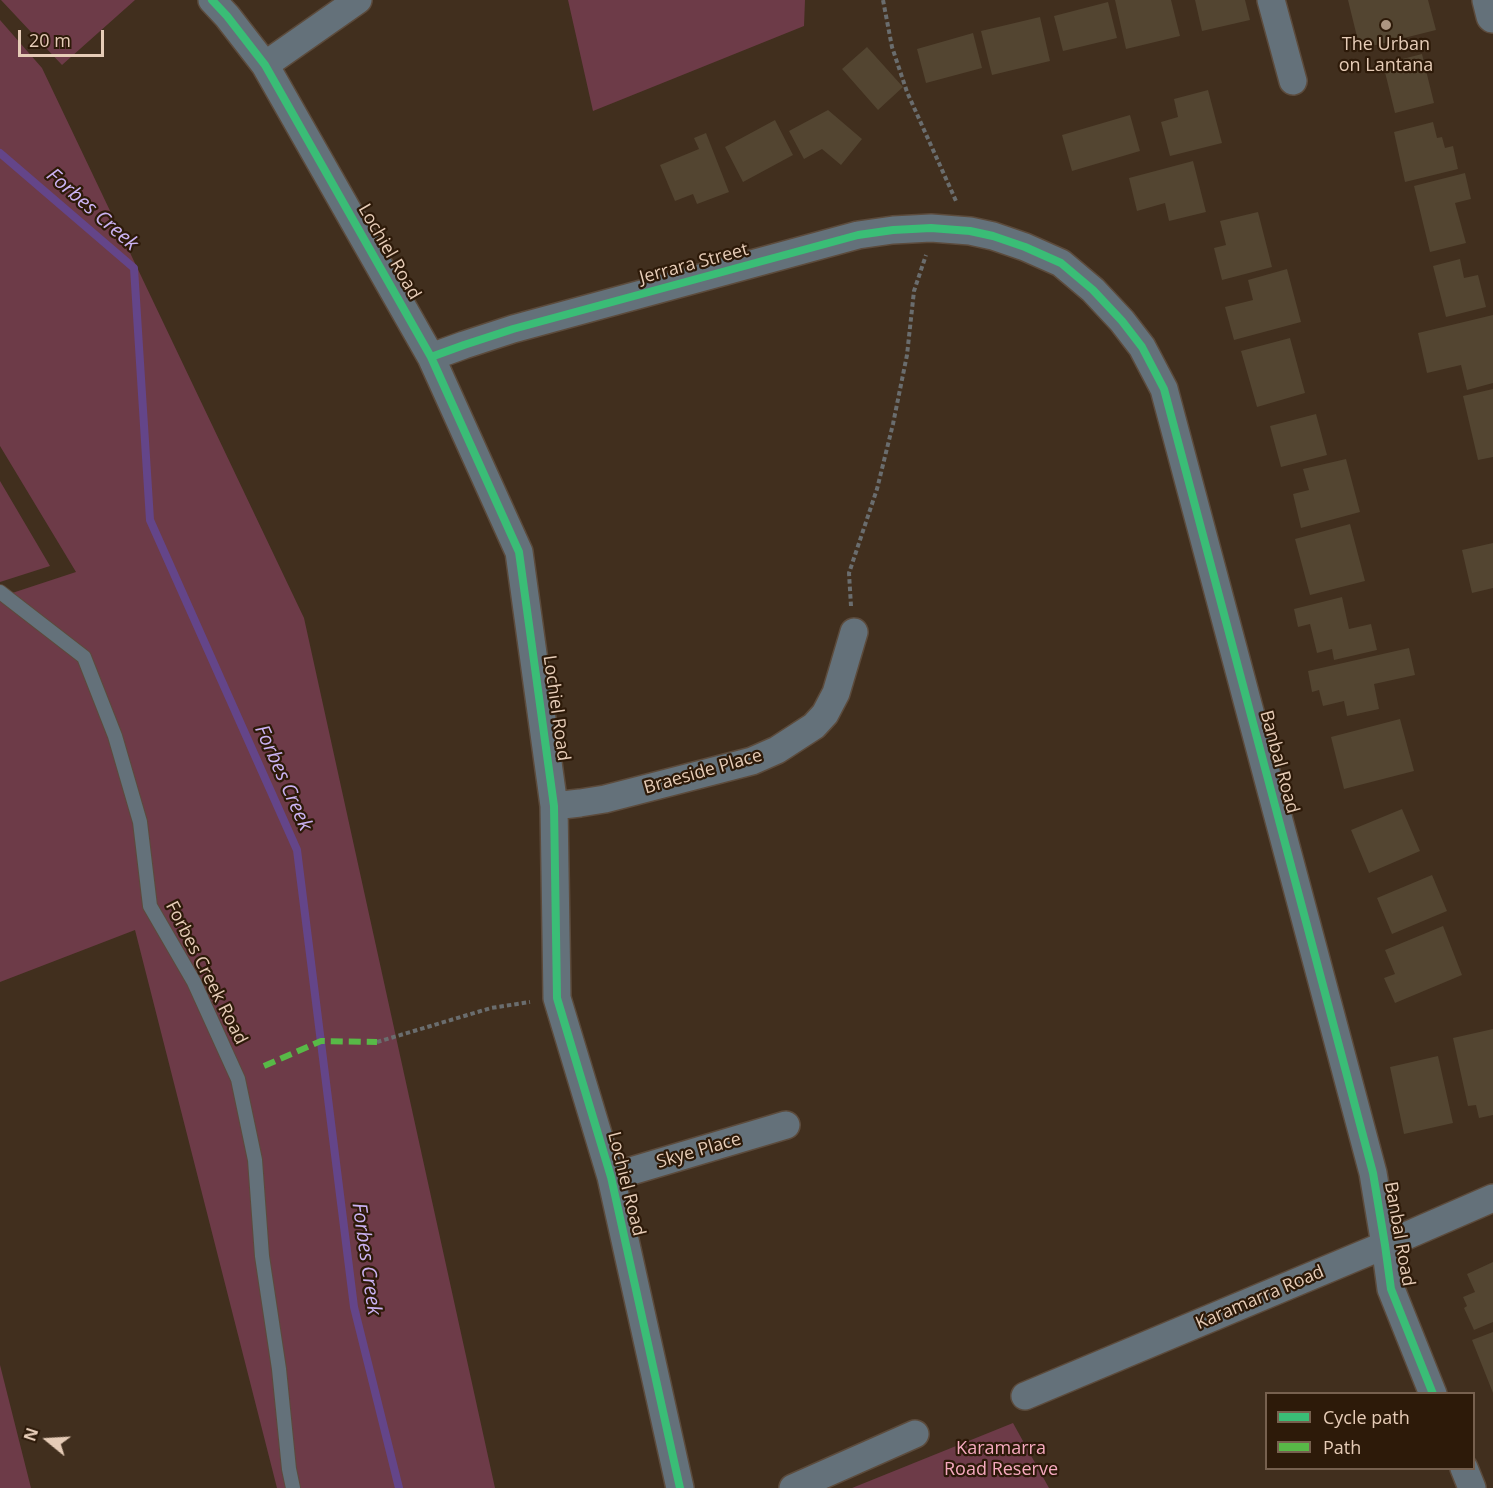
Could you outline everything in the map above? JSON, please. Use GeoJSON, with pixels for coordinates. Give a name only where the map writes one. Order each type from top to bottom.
{"type":"FeatureCollection","features":[{"type":"Feature","properties":{"kind":"street","name":"Lochiel Road"},"geometry":{"type":"LineString","coordinates":[[212,0],[265,65],[431,357],[519,552],[554,806],[557,998],[611,1177],[680,1488]]}},
{"type":"Feature","properties":{"kind":"street"},"geometry":{"type":"LineString","coordinates":[[265,65],[358,0]]}},
{"type":"Feature","properties":{"kind":"street"},"geometry":{"type":"LineString","coordinates":[[1271,0],[1293,81]]}},
{"type":"Feature","properties":{"kind":"street"},"geometry":{"type":"LineString","coordinates":[[1489,0],[1493,16]]}},
{"type":"Feature","properties":{"kind":"street","name":"Jerrara Street"},"geometry":{"type":"LineString","coordinates":[[431,357],[513,329],[858,235],[931,228],[970,231]]}},
{"type":"Feature","properties":{"kind":"street","name":"Banbal Road"},"geometry":{"type":"LineString","coordinates":[[970,231],[1025,247],[1061,263],[1093,290],[1122,321],[1142,346],[1164,389],[1373,1173],[1391,1289],[1432,1392]]}},
{"type":"Feature","properties":{"kind":"street","name":"Braeside Place"},"geometry":{"type":"LineString","coordinates":[[554,806],[605,799],[752,761],[777,750],[814,726],[825,714],[836,693],[854,632]]}},
{"type":"Feature","properties":{"kind":"street","name":"Skye Place"},"geometry":{"type":"LineString","coordinates":[[611,1177],[786,1125]]}},
{"type":"Feature","properties":{"kind":"street","name":"Karamarra Road"},"geometry":{"type":"LineString","coordinates":[[1025,1396],[1493,1198]]}},
{"type":"Feature","properties":{"kind":"street"},"geometry":{"type":"LineString","coordinates":[[794,1488],[915,1434]]}},
{"type":"Feature","properties":{"kind":"street"},"geometry":{"type":"LineString","coordinates":[[1465,1470],[1472,1488]]}},
{"type":"Feature","properties":{"kind":"lane","name":"Forbes Creek Road"},"geometry":{"type":"LineString","coordinates":[[0,592],[84,657],[114,736],[140,822],[150,906],[194,982],[238,1079],[255,1160],[262,1256],[279,1370],[289,1469],[294,1488]]}},
{"type":"Feature","properties":{"kind":"path"},"geometry":{"type":"LineString","coordinates":[[854,632],[849,573],[877,489],[893,424],[907,355],[914,291],[928,247],[970,231],[907,92],[892,46],[883,0]]}},
{"type":"Feature","properties":{"kind":"path"},"geometry":{"type":"LineString","coordinates":[[377,1042],[491,1008],[557,998]]}},
{"type":"Feature","properties":{"kind":"green space"},"geometry":{"type":"Polygon","coordinates":[[[1,0],[135,0],[62,65],[1,0]]]}},
{"type":"Feature","properties":{"kind":"green space"},"geometry":{"type":"Polygon","coordinates":[[[568,0],[805,0],[804,26],[593,111],[568,0]]]}},
{"type":"Feature","properties":{"kind":"green space"},"geometry":{"type":"Polygon","coordinates":[[[0,20],[42,68],[304,618],[495,1488],[277,1488],[135,930],[0,982],[0,597],[76,572],[0,446],[0,20]]]}},
{"type":"Feature","properties":{"kind":"green space"},"geometry":{"type":"Polygon","coordinates":[[[0,481],[50,566],[0,582],[0,481]]]}},
{"type":"Feature","properties":{"kind":"green space"},"geometry":{"type":"Polygon","coordinates":[[[0,1365],[31,1488],[0,1488],[0,1365]]]}},
{"type":"Feature","properties":{"kind":"green space","name":"Karamarra Road Reserve"},"geometry":{"type":"Polygon","coordinates":[[[1013,1423],[1049,1488],[852,1488],[1013,1423]]]}},
{"type":"Feature","properties":{"kind":"building"},"geometry":{"type":"Polygon","coordinates":[[[1115,0],[1171,0],[1180,36],[1126,49],[1115,0]]]}},
{"type":"Feature","properties":{"kind":"building"},"geometry":{"type":"Polygon","coordinates":[[[1195,0],[1245,0],[1250,20],[1202,31],[1195,0]]]}},
{"type":"Feature","properties":{"kind":"building"},"geometry":{"type":"Polygon","coordinates":[[[1348,0],[1428,0],[1436,30],[1360,49],[1348,0]]]}},
{"type":"Feature","properties":{"kind":"building"},"geometry":{"type":"Polygon","coordinates":[[[1108,2],[1117,38],[1063,51],[1054,16],[1108,2]]]}},
{"type":"Feature","properties":{"kind":"building"},"geometry":{"type":"Polygon","coordinates":[[[1040,17],[1050,61],[992,75],[981,31],[1040,17]]]}},
{"type":"Feature","properties":{"kind":"building"},"geometry":{"type":"Polygon","coordinates":[[[973,33],[982,68],[926,83],[917,49],[973,33]]]}},
{"type":"Feature","properties":{"kind":"building"},"geometry":{"type":"Polygon","coordinates":[[[867,47],[903,87],[878,110],[842,69],[867,47]]]}},
{"type":"Feature","properties":{"kind":"building"},"geometry":{"type":"Polygon","coordinates":[[[1422,54],[1434,103],[1395,113],[1383,64],[1422,54]]]}},
{"type":"Feature","properties":{"kind":"building"},"geometry":{"type":"Polygon","coordinates":[[[1208,90],[1222,143],[1170,156],[1161,122],[1178,117],[1174,99],[1208,90]]]}},
{"type":"Feature","properties":{"kind":"building"},"geometry":{"type":"Polygon","coordinates":[[[828,110],[862,139],[841,165],[822,149],[804,159],[789,131],[828,110]]]}},
{"type":"Feature","properties":{"kind":"building"},"geometry":{"type":"Polygon","coordinates":[[[1130,115],[1140,151],[1072,171],[1062,135],[1130,115]]]}},
{"type":"Feature","properties":{"kind":"building"},"geometry":{"type":"Polygon","coordinates":[[[775,120],[793,155],[743,182],[725,147],[775,120]]]}},
{"type":"Feature","properties":{"kind":"building"},"geometry":{"type":"Polygon","coordinates":[[[1433,122],[1437,138],[1442,137],[1445,148],[1453,146],[1458,169],[1405,182],[1394,132],[1433,122]]]}},
{"type":"Feature","properties":{"kind":"building"},"geometry":{"type":"Polygon","coordinates":[[[706,133],[729,192],[697,204],[693,194],[675,201],[660,165],[699,149],[694,138],[706,133]]]}},
{"type":"Feature","properties":{"kind":"building"},"geometry":{"type":"Polygon","coordinates":[[[1193,161],[1206,212],[1169,221],[1165,203],[1137,211],[1129,178],[1193,161]]]}},
{"type":"Feature","properties":{"kind":"building"},"geometry":{"type":"Polygon","coordinates":[[[1465,173],[1471,199],[1455,203],[1466,243],[1430,252],[1414,186],[1465,173]]]}},
{"type":"Feature","properties":{"kind":"building"},"geometry":{"type":"Polygon","coordinates":[[[1258,212],[1272,267],[1222,280],[1214,248],[1226,245],[1220,221],[1258,212]]]}},
{"type":"Feature","properties":{"kind":"building"},"geometry":{"type":"Polygon","coordinates":[[[1460,259],[1464,278],[1478,275],[1486,307],[1446,317],[1433,266],[1460,259]]]}},
{"type":"Feature","properties":{"kind":"building"},"geometry":{"type":"Polygon","coordinates":[[[1287,269],[1301,322],[1234,340],[1225,307],[1253,300],[1248,280],[1287,269]]]}},
{"type":"Feature","properties":{"kind":"building"},"geometry":{"type":"Polygon","coordinates":[[[1493,315],[1493,383],[1467,390],[1461,365],[1427,373],[1418,333],[1493,315]]]}},
{"type":"Feature","properties":{"kind":"building"},"geometry":{"type":"Polygon","coordinates":[[[1290,338],[1305,393],[1257,407],[1241,351],[1290,338]]]}},
{"type":"Feature","properties":{"kind":"building"},"geometry":{"type":"Polygon","coordinates":[[[1493,389],[1493,457],[1478,460],[1463,396],[1493,389]]]}},
{"type":"Feature","properties":{"kind":"building"},"geometry":{"type":"Polygon","coordinates":[[[1316,414],[1327,455],[1281,467],[1270,426],[1316,414]]]}},
{"type":"Feature","properties":{"kind":"building"},"geometry":{"type":"Polygon","coordinates":[[[1346,459],[1360,512],[1301,528],[1293,494],[1309,490],[1303,469],[1346,459]]]}},
{"type":"Feature","properties":{"kind":"building"},"geometry":{"type":"Polygon","coordinates":[[[1350,524],[1365,581],[1310,595],[1295,539],[1350,524]]]}},
{"type":"Feature","properties":{"kind":"building"},"geometry":{"type":"Polygon","coordinates":[[[1493,543],[1493,588],[1472,593],[1462,550],[1493,543]]]}},
{"type":"Feature","properties":{"kind":"building"},"geometry":{"type":"Polygon","coordinates":[[[1342,597],[1349,629],[1371,624],[1377,650],[1334,660],[1332,649],[1317,653],[1310,624],[1298,627],[1294,609],[1342,597]]]}},
{"type":"Feature","properties":{"kind":"building"},"geometry":{"type":"Polygon","coordinates":[[[1409,648],[1415,675],[1374,684],[1379,709],[1347,716],[1344,701],[1323,706],[1319,690],[1312,692],[1308,671],[1409,648]]]}},
{"type":"Feature","properties":{"kind":"building"},"geometry":{"type":"Polygon","coordinates":[[[1400,719],[1414,771],[1344,789],[1331,737],[1400,719]]]}},
{"type":"Feature","properties":{"kind":"building"},"geometry":{"type":"Polygon","coordinates":[[[1402,809],[1420,851],[1369,873],[1351,830],[1402,809]]]}},
{"type":"Feature","properties":{"kind":"building"},"geometry":{"type":"Polygon","coordinates":[[[1432,875],[1447,911],[1392,934],[1377,898],[1432,875]]]}},
{"type":"Feature","properties":{"kind":"building"},"geometry":{"type":"Polygon","coordinates":[[[1443,926],[1462,975],[1395,1003],[1384,978],[1395,974],[1385,950],[1443,926]]]}},
{"type":"Feature","properties":{"kind":"building"},"geometry":{"type":"Polygon","coordinates":[[[1493,1029],[1493,1115],[1479,1118],[1476,1105],[1468,1106],[1453,1038],[1493,1029]]]}},
{"type":"Feature","properties":{"kind":"building"},"geometry":{"type":"Polygon","coordinates":[[[1438,1056],[1453,1123],[1404,1134],[1390,1067],[1438,1056]]]}},
{"type":"Feature","properties":{"kind":"building"},"geometry":{"type":"Polygon","coordinates":[[[1493,1262],[1493,1322],[1474,1330],[1464,1308],[1467,1306],[1463,1297],[1475,1292],[1467,1274],[1493,1262]]]}},
{"type":"Feature","properties":{"kind":"building"},"geometry":{"type":"Polygon","coordinates":[[[1493,1332],[1493,1393],[1472,1340],[1493,1332]]]}},
{"type":"Feature","properties":{"kind":"waterway","name":"Forbes Creek"},"geometry":{"type":"LineString","coordinates":[[0,153],[134,268],[150,520],[297,850],[354,1307],[399,1488]]}},
{"type":"Feature","properties":{"kind":"marked path"},"geometry":{"type":"LineString","coordinates":[[264,1066],[321,1041],[377,1042]]}},
{"type":"Feature","properties":{"kind":"cycle path"},"geometry":{"type":"LineString","coordinates":[[212,0],[265,65],[431,357],[519,552],[554,806],[557,998],[611,1177],[680,1488]]}},
{"type":"Feature","properties":{"kind":"cycle path"},"geometry":{"type":"LineString","coordinates":[[431,357],[513,329],[858,235],[893,230],[931,228],[970,231],[993,236],[1061,263],[1093,290],[1142,347],[1164,389],[1373,1173],[1391,1289],[1432,1392]]}},
{"type":"Feature","properties":{"kind":"place","name":"The Urban on Lantana"},"geometry":{"type":"Point","coordinates":[1386,25]}}]}
